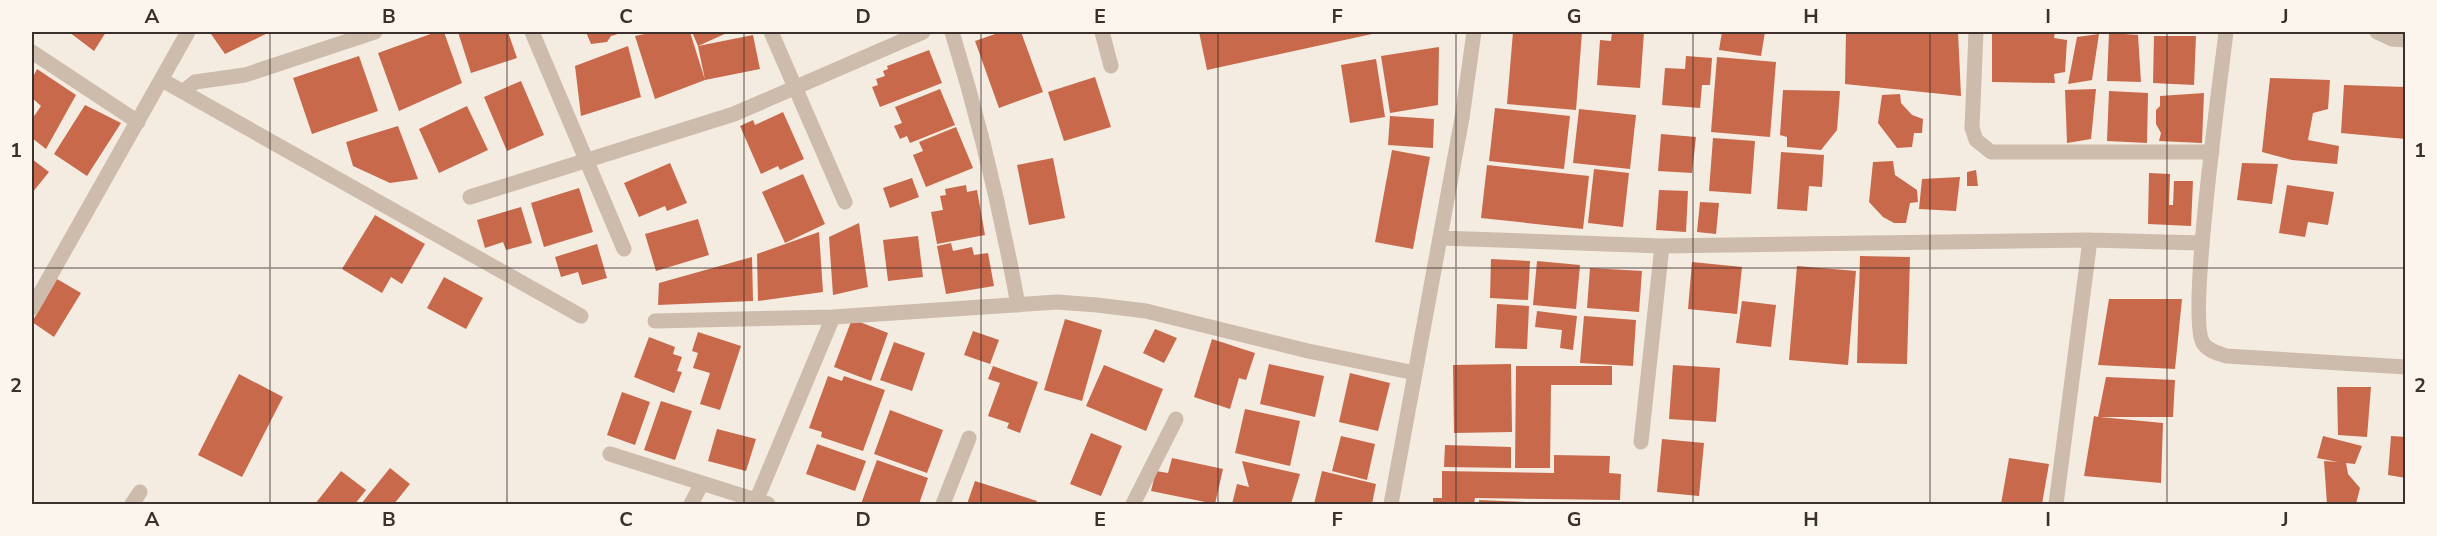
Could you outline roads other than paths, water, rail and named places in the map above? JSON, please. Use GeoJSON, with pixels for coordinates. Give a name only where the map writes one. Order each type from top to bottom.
{"type":"FeatureCollection","features":[{"type":"Feature","properties":{"kind":"street"},"geometry":{"type":"LineString","coordinates":[[32,308],[188,32]]}},
{"type":"Feature","properties":{"kind":"street"},"geometry":{"type":"LineString","coordinates":[[184,91],[195,82],[245,75],[375,32]]}},
{"type":"Feature","properties":{"kind":"street"},"geometry":{"type":"LineString","coordinates":[[532,32],[624,249]]}},
{"type":"Feature","properties":{"kind":"street"},"geometry":{"type":"LineString","coordinates":[[771,32],[845,202]]}},
{"type":"Feature","properties":{"kind":"street"},"geometry":{"type":"LineString","coordinates":[[470,197],[684,131],[796,88],[923,32]]}},
{"type":"Feature","properties":{"kind":"street"},"geometry":{"type":"LineString","coordinates":[[952,32],[980,124],[999,202],[1018,305]]}},
{"type":"Feature","properties":{"kind":"street"},"geometry":{"type":"LineString","coordinates":[[1102,32],[1111,66]]}},
{"type":"Feature","properties":{"kind":"street"},"geometry":{"type":"LineString","coordinates":[[1391,504],[1441,238],[1474,32]]}},
{"type":"Feature","properties":{"kind":"street"},"geometry":{"type":"LineString","coordinates":[[1976,32],[1972,128],[1976,140],[1991,152],[2212,152]]}},
{"type":"Feature","properties":{"kind":"street"},"geometry":{"type":"LineString","coordinates":[[2226,32],[2202,243],[2198,328],[2203,344],[2210,351],[2226,356],[2406,367]]}},
{"type":"Feature","properties":{"kind":"street"},"geometry":{"type":"LineString","coordinates":[[2377,32],[2392,39],[2406,40]]}},
{"type":"Feature","properties":{"kind":"street"},"geometry":{"type":"LineString","coordinates":[[32,52],[138,122]]}},
{"type":"Feature","properties":{"kind":"street"},"geometry":{"type":"LineString","coordinates":[[162,80],[580,316]]}},
{"type":"Feature","properties":{"kind":"street"},"geometry":{"type":"LineString","coordinates":[[1441,238],[1662,246],[2090,240],[2202,243]]}},
{"type":"Feature","properties":{"kind":"street"},"geometry":{"type":"LineString","coordinates":[[2056,504],[2090,240]]}},
{"type":"Feature","properties":{"kind":"street"},"geometry":{"type":"LineString","coordinates":[[1641,442],[1662,246]]}},
{"type":"Feature","properties":{"kind":"street"},"geometry":{"type":"LineString","coordinates":[[655,321],[833,317],[1057,302],[1146,311],[1308,351],[1415,373]]}},
{"type":"Feature","properties":{"kind":"street"},"geometry":{"type":"LineString","coordinates":[[610,454],[762,503],[833,317]]}},
{"type":"Feature","properties":{"kind":"street"},"geometry":{"type":"LineString","coordinates":[[1133,504],[1176,419]]}},
{"type":"Feature","properties":{"kind":"street"},"geometry":{"type":"LineString","coordinates":[[943,504],[969,438]]}},
{"type":"Feature","properties":{"kind":"street"},"geometry":{"type":"LineString","coordinates":[[691,504],[701,485]]}}]}
